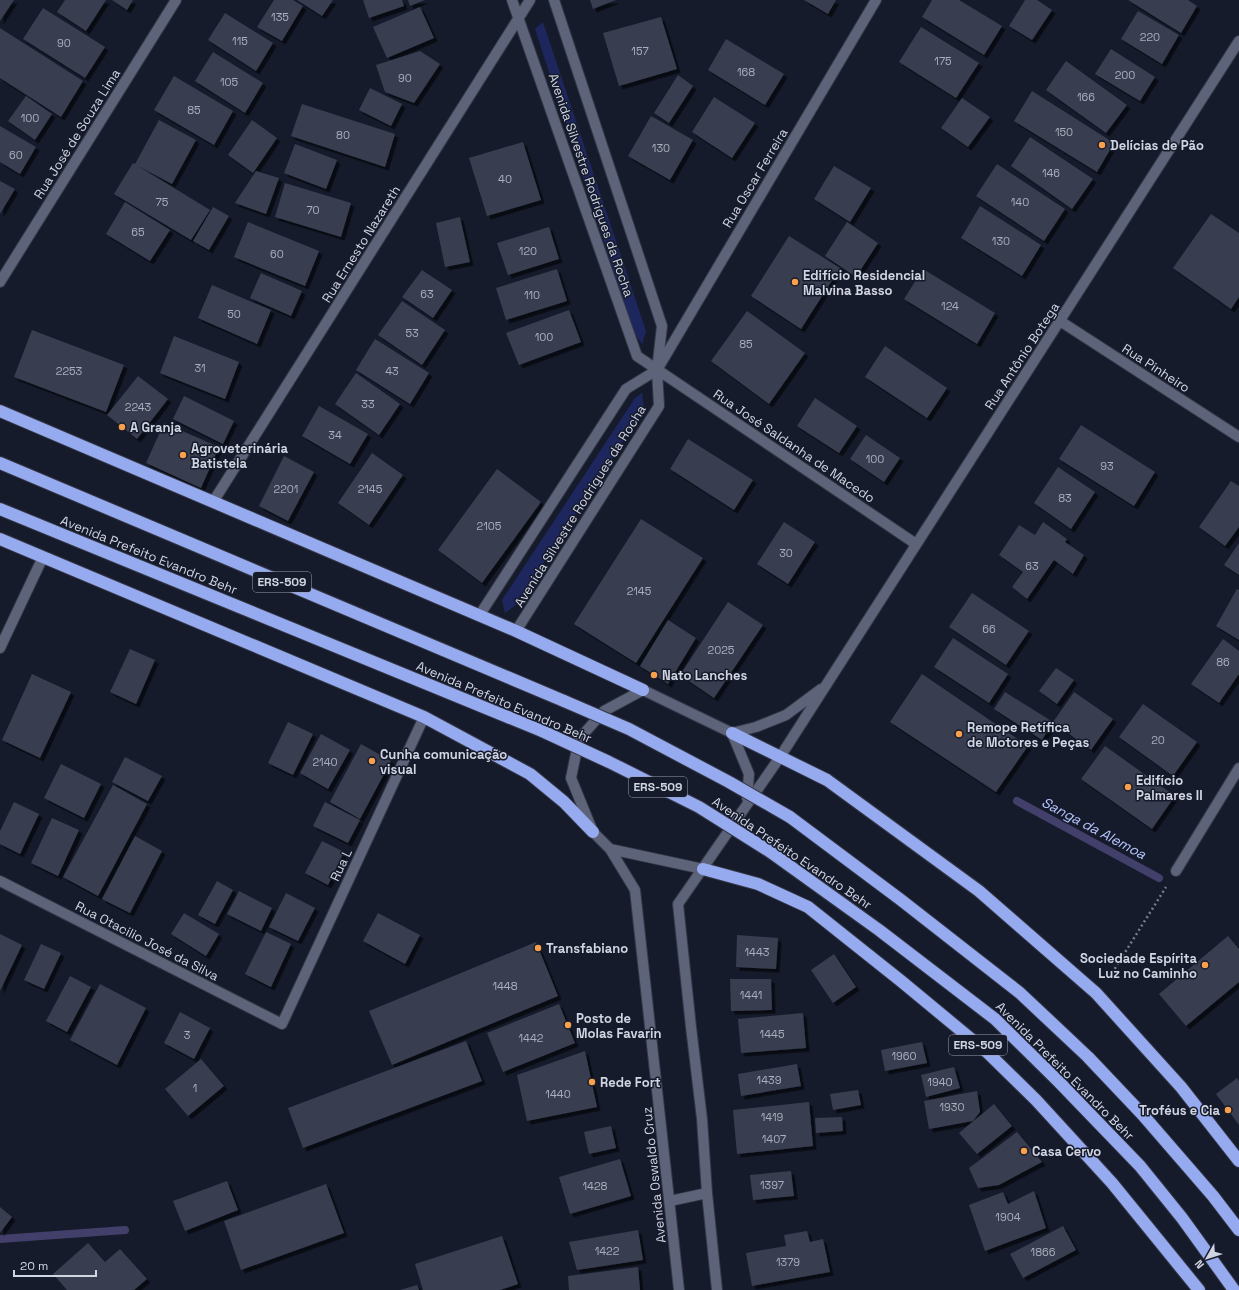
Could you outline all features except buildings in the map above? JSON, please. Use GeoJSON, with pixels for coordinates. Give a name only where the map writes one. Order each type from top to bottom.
{"type":"FeatureCollection","features":[{"type":"Feature","properties":{"kind":"highway"},"geometry":{"type":"LineString","coordinates":[[0,411],[516,631],[643,690]]}},
{"type":"Feature","properties":{"kind":"highway","name":"Avenida Prefeito Evandro Behr"},"geometry":{"type":"LineString","coordinates":[[0,463],[629,729],[729,782],[790,817],[901,900],[1020,993],[1088,1057],[1142,1114],[1213,1196],[1239,1230]]}},
{"type":"Feature","properties":{"kind":"highway","name":"Avenida Prefeito Evandro Behr"},"geometry":{"type":"LineString","coordinates":[[0,509],[542,731],[609,762],[699,807],[769,851],[879,930],[994,1019],[1059,1082],[1140,1166],[1182,1218],[1234,1290]]}},
{"type":"Feature","properties":{"kind":"highway"},"geometry":{"type":"LineString","coordinates":[[0,539],[424,717],[530,774],[564,802],[593,832]]}},
{"type":"Feature","properties":{"kind":"highway"},"geometry":{"type":"LineString","coordinates":[[732,734],[827,780],[979,891],[1096,993],[1181,1087],[1239,1161]]}},
{"type":"Feature","properties":{"kind":"highway","name":"ERS-509"},"geometry":{"type":"LineString","coordinates":[[703,869],[758,884],[808,908],[901,981],[988,1053],[1036,1100],[1112,1183],[1199,1290]]}},
{"type":"Feature","properties":{"kind":"street","name":"Rua José de Souza Lima"},"geometry":{"type":"LineString","coordinates":[[0,282],[176,0]]}},
{"type":"Feature","properties":{"kind":"street","name":"Avenida Silvestre Rodrigues da Rocha"},"geometry":{"type":"LineString","coordinates":[[512,0],[637,356],[657,370]]}},
{"type":"Feature","properties":{"kind":"street","name":"Rua Ernesto Nazareth"},"geometry":{"type":"LineString","coordinates":[[213,502],[530,0]]}},
{"type":"Feature","properties":{"kind":"street","name":"Avenida Silvestre Rodrigues da Rocha"},"geometry":{"type":"LineString","coordinates":[[516,631],[659,406],[657,370],[662,326],[554,0]]}},
{"type":"Feature","properties":{"kind":"street","name":"Rua Oscar Ferreira"},"geometry":{"type":"LineString","coordinates":[[657,370],[876,0]]}},
{"type":"Feature","properties":{"kind":"street","name":"Rua Antônio Botega"},"geometry":{"type":"LineString","coordinates":[[703,869],[780,757],[1239,41]]}},
{"type":"Feature","properties":{"kind":"street","name":"Rua Pinheiro"},"geometry":{"type":"LineString","coordinates":[[1060,321],[1239,437]]}},
{"type":"Feature","properties":{"kind":"street","name":"Avenida Silvestre Rodrigues da Rocha"},"geometry":{"type":"LineString","coordinates":[[479,616],[626,389],[657,370]]}},
{"type":"Feature","properties":{"kind":"street","name":"Rua José Saldanha de Macedo"},"geometry":{"type":"LineString","coordinates":[[657,370],[916,544]]}},
{"type":"Feature","properties":{"kind":"street"},"geometry":{"type":"LineString","coordinates":[[0,648],[43,557]]}},
{"type":"Feature","properties":{"kind":"street","name":"Rua Antônio Botega"},"geometry":{"type":"LineString","coordinates":[[732,734],[756,727],[786,715],[826,685]]}},
{"type":"Feature","properties":{"kind":"street"},"geometry":{"type":"LineString","coordinates":[[610,849],[593,832],[572,778],[579,739],[604,711],[643,690],[732,734],[749,774],[746,806]]}},
{"type":"Feature","properties":{"kind":"street","name":"Rua L"},"geometry":{"type":"LineString","coordinates":[[282,1024],[424,717]]}},
{"type":"Feature","properties":{"kind":"street"},"geometry":{"type":"LineString","coordinates":[[1176,871],[1239,768]]}},
{"type":"Feature","properties":{"kind":"street","name":"ERS-509"},"geometry":{"type":"LineString","coordinates":[[610,849],[703,869]]}},
{"type":"Feature","properties":{"kind":"street","name":"Avenida Oswaldo Cruz"},"geometry":{"type":"LineString","coordinates":[[610,849],[635,890],[679,1290]]}},
{"type":"Feature","properties":{"kind":"street"},"geometry":{"type":"LineString","coordinates":[[703,869],[678,904],[702,1119],[707,1193],[717,1290]]}},
{"type":"Feature","properties":{"kind":"street","name":"Rua Otacilio José da Silva"},"geometry":{"type":"LineString","coordinates":[[0,881],[282,1024]]}},
{"type":"Feature","properties":{"kind":"street"},"geometry":{"type":"LineString","coordinates":[[670,1201],[707,1193]]}},
{"type":"Feature","properties":{"kind":"path"},"geometry":{"type":"LineString","coordinates":[[1096,993],[1114,970],[1176,871]]}},
{"type":"Feature","properties":{"kind":"shaded area"},"geometry":{"type":"Polygon","coordinates":[[[543,22],[646,331],[642,344],[633,331],[535,29],[543,22]]]}},
{"type":"Feature","properties":{"kind":"shaded area"},"geometry":{"type":"Polygon","coordinates":[[[642,393],[644,409],[517,604],[505,613],[502,600],[635,398],[642,393]]]}},
{"type":"Feature","properties":{"kind":"waterway","name":"Sanga da Alemoa"},"geometry":{"type":"LineString","coordinates":[[1017,801],[1159,878]]}},
{"type":"Feature","properties":{"kind":"waterway","name":"Sanga da Alemoa"},"geometry":{"type":"LineString","coordinates":[[0,1239],[125,1230]]}},
{"type":"Feature","properties":{"kind":"place","name":"Delícias de Pão"},"geometry":{"type":"Point","coordinates":[1102,145]}},
{"type":"Feature","properties":{"kind":"place","name":"Edifício Residencial Malvina Basso"},"geometry":{"type":"Point","coordinates":[795,282]}},
{"type":"Feature","properties":{"kind":"place","name":"A Granja"},"geometry":{"type":"Point","coordinates":[122,427]}},
{"type":"Feature","properties":{"kind":"place","name":"Agroveterinária Batistela"},"geometry":{"type":"Point","coordinates":[183,455]}},
{"type":"Feature","properties":{"kind":"place","name":"Nato Lanches"},"geometry":{"type":"Point","coordinates":[654,675]}},
{"type":"Feature","properties":{"kind":"place","name":"Remope Retífica de Motores e Peças"},"geometry":{"type":"Point","coordinates":[959,734]}},
{"type":"Feature","properties":{"kind":"place","name":"Cunha comunicação visual"},"geometry":{"type":"Point","coordinates":[372,761]}},
{"type":"Feature","properties":{"kind":"place","name":"Edifício Palmares II"},"geometry":{"type":"Point","coordinates":[1128,787]}},
{"type":"Feature","properties":{"kind":"place","name":"Transfabiano"},"geometry":{"type":"Point","coordinates":[538,948]}},
{"type":"Feature","properties":{"kind":"place","name":"Sociedade Espírita Luz no Caminho"},"geometry":{"type":"Point","coordinates":[1205,965]}},
{"type":"Feature","properties":{"kind":"place","name":"Posto de Molas Favarin"},"geometry":{"type":"Point","coordinates":[568,1025]}},
{"type":"Feature","properties":{"kind":"place","name":"Rede Fort"},"geometry":{"type":"Point","coordinates":[592,1082]}},
{"type":"Feature","properties":{"kind":"place","name":"Troféus e Cia"},"geometry":{"type":"Point","coordinates":[1228,1110]}},
{"type":"Feature","properties":{"kind":"place","name":"Casa Cervo"},"geometry":{"type":"Point","coordinates":[1024,1151]}}]}
